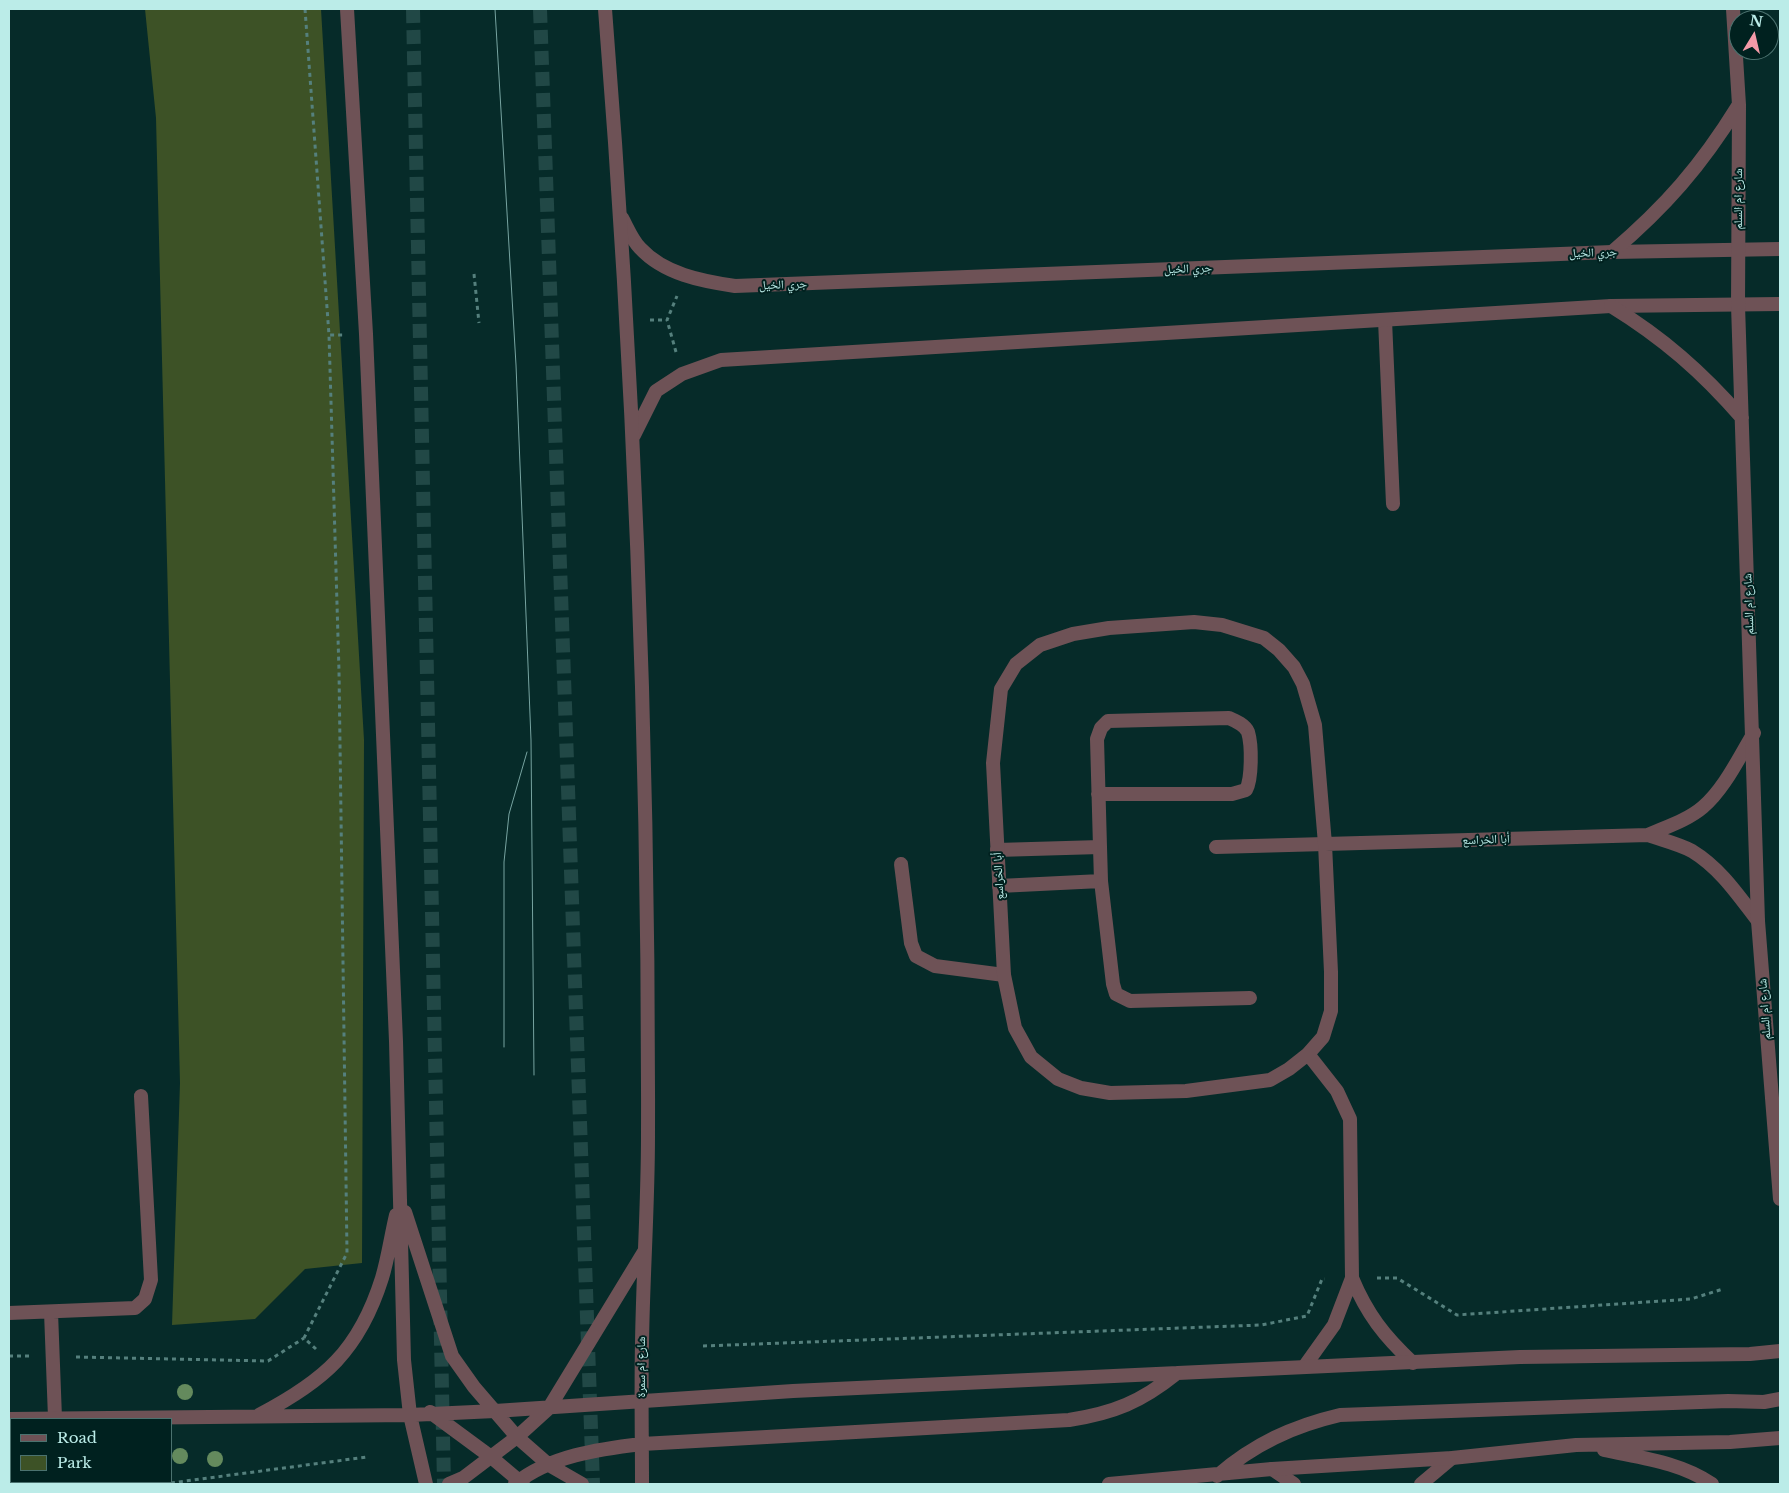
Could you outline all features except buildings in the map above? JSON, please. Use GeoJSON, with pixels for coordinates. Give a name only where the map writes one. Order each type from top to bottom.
{"type":"FeatureCollection","features":[{"type":"Feature","properties":{"kind":"street"},"geometry":{"type":"LineString","coordinates":[[347,9],[366,334],[400,1197],[404,1360],[410,1415],[426,1484]]}},
{"type":"Feature","properties":{"kind":"street","name":"شارع ام سمرة"},"geometry":{"type":"LineString","coordinates":[[605,9],[622,218],[634,435],[643,732],[648,1023],[642,1484]]}},
{"type":"Feature","properties":{"kind":"street","name":"شارع ام السلم"},"geometry":{"type":"LineString","coordinates":[[1733,9],[1739,106],[1738,305],[1754,733],[1758,921],[1780,1199]]}},
{"type":"Feature","properties":{"kind":"street"},"geometry":{"type":"LineString","coordinates":[[1612,252],[1649,221],[1683,185],[1713,146],[1739,106]]}},
{"type":"Feature","properties":{"kind":"street","name":"جري الخيل"},"geometry":{"type":"LineString","coordinates":[[622,218],[639,247],[658,263],[685,276],[735,286],[1612,252],[1780,249]]}},
{"type":"Feature","properties":{"kind":"street"},"geometry":{"type":"LineString","coordinates":[[634,435],[656,391],[682,374],[721,360],[1611,306],[1780,304]]}},
{"type":"Feature","properties":{"kind":"street"},"geometry":{"type":"LineString","coordinates":[[1611,306],[1648,329],[1682,355],[1714,385],[1742,418]]}},
{"type":"Feature","properties":{"kind":"street"},"geometry":{"type":"LineString","coordinates":[[1385,320],[1393,504]]}},
{"type":"Feature","properties":{"kind":"street","name":"أبا الخراسع"},"geometry":{"type":"LineString","coordinates":[[1194,622],[1222,625],[1264,638],[1279,650],[1294,667],[1303,684],[1315,725],[1325,844],[1331,972],[1330,1011],[1323,1037],[1308,1054],[1289,1069],[1270,1080],[1186,1091],[1110,1093],[1081,1088],[1058,1079],[1031,1057],[1015,1028],[1004,975],[993,763],[995,730],[1001,689],[1016,664],[1040,645],[1073,634],[1109,628],[1194,622]]}},
{"type":"Feature","properties":{"kind":"street"},"geometry":{"type":"LineString","coordinates":[[1098,794],[1232,794],[1246,790],[1251,781],[1248,731],[1241,724],[1229,718],[1108,721],[1101,728],[1097,739],[1098,794],[1101,881],[1112,984],[1116,994],[1130,1001],[1250,998]]}},
{"type":"Feature","properties":{"kind":"street","name":"أبا الخراسع"},"geometry":{"type":"LineString","coordinates":[[1648,835],[1684,819],[1703,807],[1718,791],[1754,733]]}},
{"type":"Feature","properties":{"kind":"street","name":"أبا الخراسع"},"geometry":{"type":"LineString","coordinates":[[1325,844],[1648,835],[1690,850],[1709,863],[1727,881],[1758,921]]}},
{"type":"Feature","properties":{"kind":"street"},"geometry":{"type":"LineString","coordinates":[[1216,847],[1325,844]]}},
{"type":"Feature","properties":{"kind":"street"},"geometry":{"type":"LineString","coordinates":[[997,850],[1100,847]]}},
{"type":"Feature","properties":{"kind":"street"},"geometry":{"type":"LineString","coordinates":[[901,864],[911,943],[916,956],[935,966],[1004,975]]}},
{"type":"Feature","properties":{"kind":"street"},"geometry":{"type":"LineString","coordinates":[[999,886],[1101,881]]}},
{"type":"Feature","properties":{"kind":"street"},"geometry":{"type":"LineString","coordinates":[[1304,1367],[1334,1325],[1352,1278],[1350,1119],[1337,1091],[1308,1054]]}},
{"type":"Feature","properties":{"kind":"street"},"geometry":{"type":"LineString","coordinates":[[9,1314],[134,1308],[145,1299],[151,1280],[141,1096]]}},
{"type":"Feature","properties":{"kind":"street"},"geometry":{"type":"LineString","coordinates":[[257,1417],[298,1395],[334,1366],[354,1340],[370,1311],[382,1277],[400,1197]]}},
{"type":"Feature","properties":{"kind":"street"},"geometry":{"type":"LineString","coordinates":[[400,1197],[452,1356],[474,1387],[517,1437],[549,1465],[582,1484]]}},
{"type":"Feature","properties":{"kind":"street"},"geometry":{"type":"LineString","coordinates":[[449,1484],[463,1478],[491,1457],[517,1437],[549,1408],[645,1250]]}},
{"type":"Feature","properties":{"kind":"street"},"geometry":{"type":"LineString","coordinates":[[1352,1278],[1364,1305],[1377,1325],[1413,1362]]}},
{"type":"Feature","properties":{"kind":"street"},"geometry":{"type":"LineString","coordinates":[[51,1312],[55,1418],[410,1415],[430,1412],[549,1408],[642,1400],[1520,1357],[1780,1352]]}},
{"type":"Feature","properties":{"kind":"street"},"geometry":{"type":"LineString","coordinates":[[430,1412],[491,1457],[519,1483],[549,1465],[596,1450],[642,1444],[1069,1420],[1098,1416],[1127,1406],[1154,1392],[1177,1373]]}},
{"type":"Feature","properties":{"kind":"street"},"geometry":{"type":"LineString","coordinates":[[1217,1476],[1238,1458],[1286,1431],[1340,1415],[1764,1402],[1780,1399]]}},
{"type":"Feature","properties":{"kind":"street"},"geometry":{"type":"LineString","coordinates":[[1109,1484],[1217,1476],[1272,1469],[1452,1458],[1576,1445],[1730,1442],[1780,1438]]}},
{"type":"Feature","properties":{"kind":"street"},"geometry":{"type":"LineString","coordinates":[[1576,1445],[1670,1464],[1712,1484]]}},
{"type":"Feature","properties":{"kind":"street"},"geometry":{"type":"LineString","coordinates":[[1421,1484],[1452,1458]]}},
{"type":"Feature","properties":{"kind":"street"},"geometry":{"type":"LineString","coordinates":[[1272,1469],[1294,1484]]}},
{"type":"Feature","properties":{"kind":"path"},"geometry":{"type":"LineString","coordinates":[[9,1356],[268,1361],[304,1338],[347,1253],[339,671],[329,335],[304,9]]}},
{"type":"Feature","properties":{"kind":"path"},"geometry":{"type":"LineString","coordinates":[[474,274],[479,323]]}},
{"type":"Feature","properties":{"kind":"path"},"geometry":{"type":"LineString","coordinates":[[682,374],[667,320],[685,276]]}},
{"type":"Feature","properties":{"kind":"path"},"geometry":{"type":"LineString","coordinates":[[329,335],[366,334]]}},
{"type":"Feature","properties":{"kind":"path"},"geometry":{"type":"LineString","coordinates":[[703,1346],[1261,1325],[1307,1316],[1322,1279],[1397,1278],[1457,1315],[1691,1300],[1723,1289]]}},
{"type":"Feature","properties":{"kind":"path"},"geometry":{"type":"LineString","coordinates":[[304,1338],[334,1366]]}},
{"type":"Feature","properties":{"kind":"path"},"geometry":{"type":"LineString","coordinates":[[172,1483],[367,1457]]}},
{"type":"Feature","properties":{"kind":"green space"},"geometry":{"type":"Polygon","coordinates":[[[145,9],[321,9],[364,740],[362,1263],[305,1269],[255,1319],[172,1325],[180,1083],[156,118],[145,9]]]}},
{"type":"Feature","properties":{"kind":"tunnel"},"geometry":{"type":"LineString","coordinates":[[413,9],[444,1484]]}},
{"type":"Feature","properties":{"kind":"tunnel"},"geometry":{"type":"LineString","coordinates":[[540,9],[593,1484]]}},
{"type":"Feature","properties":{"kind":"tram line"},"geometry":{"type":"LineString","coordinates":[[495,9],[516,365],[531,740],[534,1075]]}},
{"type":"Feature","properties":{"kind":"tram line"},"geometry":{"type":"LineString","coordinates":[[504,1047],[504,862],[509,814],[527,752]]}}]}
